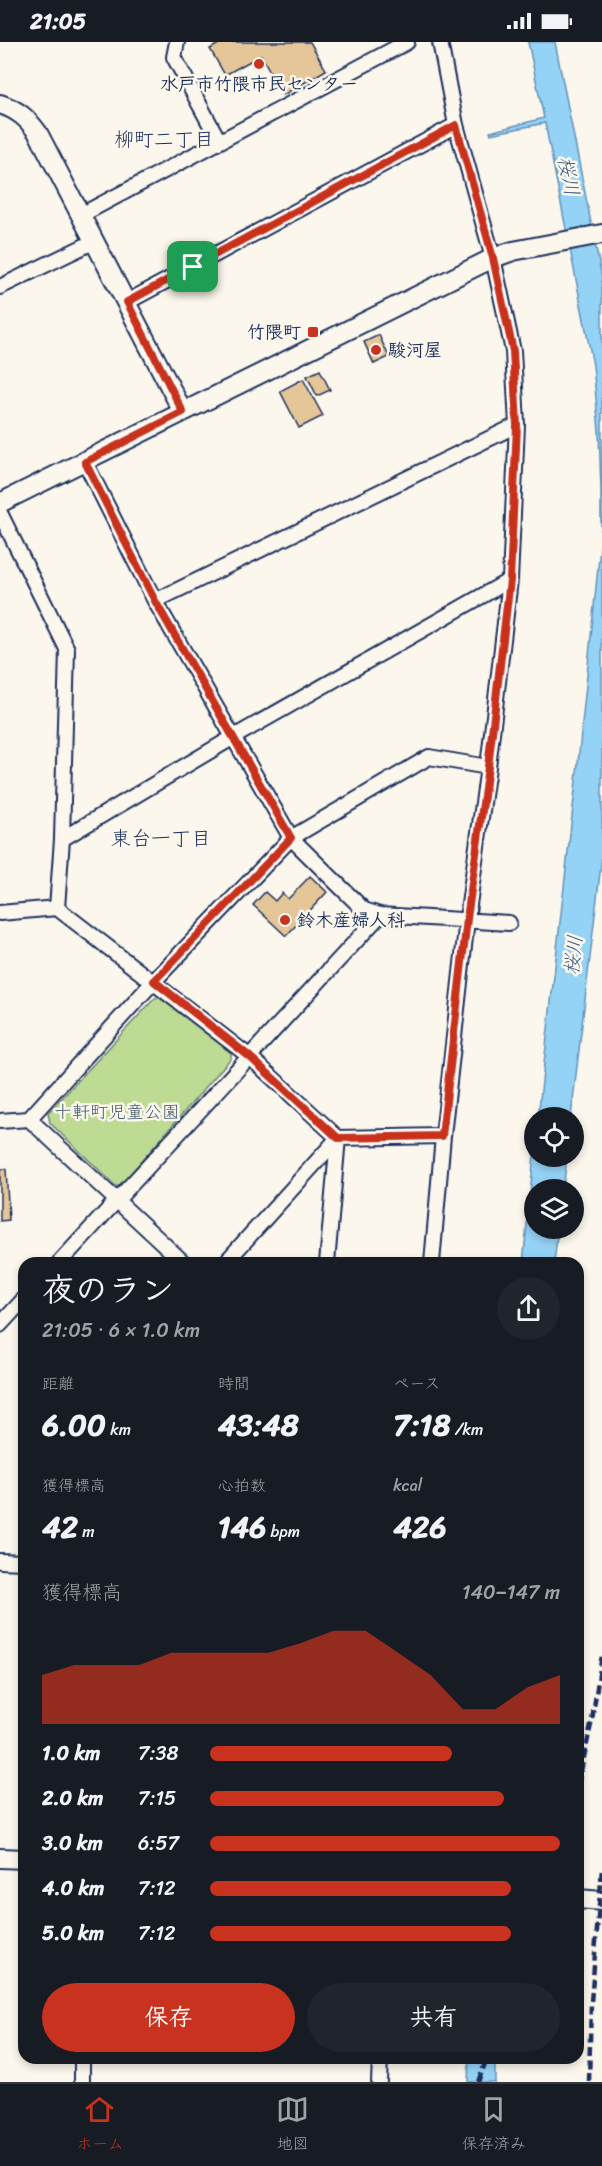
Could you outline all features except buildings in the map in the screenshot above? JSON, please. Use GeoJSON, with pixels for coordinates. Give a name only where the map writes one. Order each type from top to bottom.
{"type":"FeatureCollection","features":[{"type":"Feature","properties":{"kind":"street"},"geometry":{"type":"LineString","coordinates":[[177,42],[174,57],[219,141]]}},
{"type":"Feature","properties":{"kind":"street"},"geometry":{"type":"LineString","coordinates":[[81,215],[407,42]]}},
{"type":"Feature","properties":{"kind":"street"},"geometry":{"type":"LineString","coordinates":[[432,1257],[442,1136],[510,580],[517,425],[513,351],[493,258],[456,125],[440,42]]}},
{"type":"Feature","properties":{"kind":"street"},"geometry":{"type":"LineString","coordinates":[[0,104],[17,110],[26,117],[38,133],[183,412]]}},
{"type":"Feature","properties":{"kind":"street"},"geometry":{"type":"LineString","coordinates":[[127,302],[456,125]]}},
{"type":"Feature","properties":{"kind":"street"},"geometry":{"type":"LineString","coordinates":[[0,503],[493,258],[602,234]]}},
{"type":"Feature","properties":{"kind":"street"},"geometry":{"type":"LineString","coordinates":[[0,287],[95,241]]}},
{"type":"Feature","properties":{"kind":"street"},"geometry":{"type":"LineString","coordinates":[[155,601],[517,425]]}},
{"type":"Feature","properties":{"kind":"street"},"geometry":{"type":"LineString","coordinates":[[85,462],[155,601],[291,838],[364,910],[380,915],[509,923]]}},
{"type":"Feature","properties":{"kind":"street"},"geometry":{"type":"LineString","coordinates":[[0,513],[67,649],[62,839],[57,908]]}},
{"type":"Feature","properties":{"kind":"street"},"geometry":{"type":"LineString","coordinates":[[62,839],[232,738],[510,580]]}},
{"type":"Feature","properties":{"kind":"street"},"geometry":{"type":"LineString","coordinates":[[0,1121],[29,1119],[154,981],[291,838],[429,757],[488,767]]}},
{"type":"Feature","properties":{"kind":"street"},"geometry":{"type":"LineString","coordinates":[[0,913],[57,908],[250,1057],[338,1138],[442,1136]]}},
{"type":"Feature","properties":{"kind":"street"},"geometry":{"type":"LineString","coordinates":[[64,1257],[380,915]]}},
{"type":"Feature","properties":{"kind":"street"},"geometry":{"type":"LineString","coordinates":[[29,1119],[178,1257]]}},
{"type":"Feature","properties":{"kind":"street"},"geometry":{"type":"LineString","coordinates":[[230,1257],[338,1138]]}},
{"type":"Feature","properties":{"kind":"street"},"geometry":{"type":"LineString","coordinates":[[328,1257],[338,1138]]}},
{"type":"Feature","properties":{"kind":"street"},"geometry":{"type":"LineString","coordinates":[[0,1325],[18,1306]]}},
{"type":"Feature","properties":{"kind":"street"},"geometry":{"type":"LineString","coordinates":[[0,1561],[18,1562]]}},
{"type":"Feature","properties":{"kind":"street"},"geometry":{"type":"LineString","coordinates":[[0,1858],[18,1859]]}},
{"type":"Feature","properties":{"kind":"street"},"geometry":{"type":"LineString","coordinates":[[584,1900],[602,1901]]}},
{"type":"Feature","properties":{"kind":"street"},"geometry":{"type":"LineString","coordinates":[[82,2064],[82,2082]]}},
{"type":"Feature","properties":{"kind":"street"},"geometry":{"type":"LineString","coordinates":[[380,2064],[380,2082]]}},
{"type":"Feature","properties":{"kind":"green space","name":"十軒町児童公園"},"geometry":{"type":"Polygon","coordinates":[[[155,998],[160,998],[231,1051],[231,1058],[118,1188],[50,1123],[48,1113],[155,998]]]}},
{"type":"Feature","properties":{"kind":"water","name":"桜川"},"geometry":{"type":"Polygon","coordinates":[[[528,42],[555,42],[602,278],[602,856],[572,1107],[539,1107],[601,538],[599,431],[593,365],[545,123],[491,134],[490,132],[544,118],[528,42]]]}},
{"type":"Feature","properties":{"kind":"water"},"geometry":{"type":"Polygon","coordinates":[[[533,1167],[566,1167],[564,1179],[532,1179],[533,1167]]]}},
{"type":"Feature","properties":{"kind":"water"},"geometry":{"type":"Polygon","coordinates":[[[525,1239],[557,1239],[555,1257],[524,1257],[525,1239]]]}},
{"type":"Feature","properties":{"kind":"water"},"geometry":{"type":"Polygon","coordinates":[[[469,2064],[495,2064],[495,2082],[468,2082],[469,2064]]]}},
{"type":"Feature","properties":{"kind":"railway"},"geometry":{"type":"LineString","coordinates":[[584,1757],[602,1655]]}},
{"type":"Feature","properties":{"kind":"railway"},"geometry":{"type":"LineString","coordinates":[[589,2082],[591,2002],[602,1869]]}},
{"type":"Feature","properties":{"kind":"railway"},"geometry":{"type":"LineString","coordinates":[[478,2082],[485,2064]]}},
{"type":"Feature","properties":{"kind":"place","name":"水戸市竹隈市民センター"},"geometry":{"type":"Point","coordinates":[259,64]}},
{"type":"Feature","properties":{"kind":"place","name":"竹隈町"},"geometry":{"type":"Point","coordinates":[313,332]}},
{"type":"Feature","properties":{"kind":"place","name":"駿河屋"},"geometry":{"type":"Point","coordinates":[376,350]}},
{"type":"Feature","properties":{"kind":"place","name":"鈴木産婦人科"},"geometry":{"type":"Point","coordinates":[285,920]}},
{"type":"Feature","properties":{"kind":"district","name":"柳町二丁目"},"geometry":{"type":"Point","coordinates":[164,139]}},
{"type":"Feature","properties":{"kind":"district","name":"東台一丁目"},"geometry":{"type":"Point","coordinates":[161,838]}},
{"type":"Feature","properties":{"kind":"route"},"geometry":{"type":"LineString","coordinates":[[456,125],[493,258],[513,351],[517,425],[510,580],[442,1136],[338,1138],[250,1057],[154,981],[291,838],[155,601],[85,462],[183,412],[127,302],[193,267],[456,125]]}}]}
